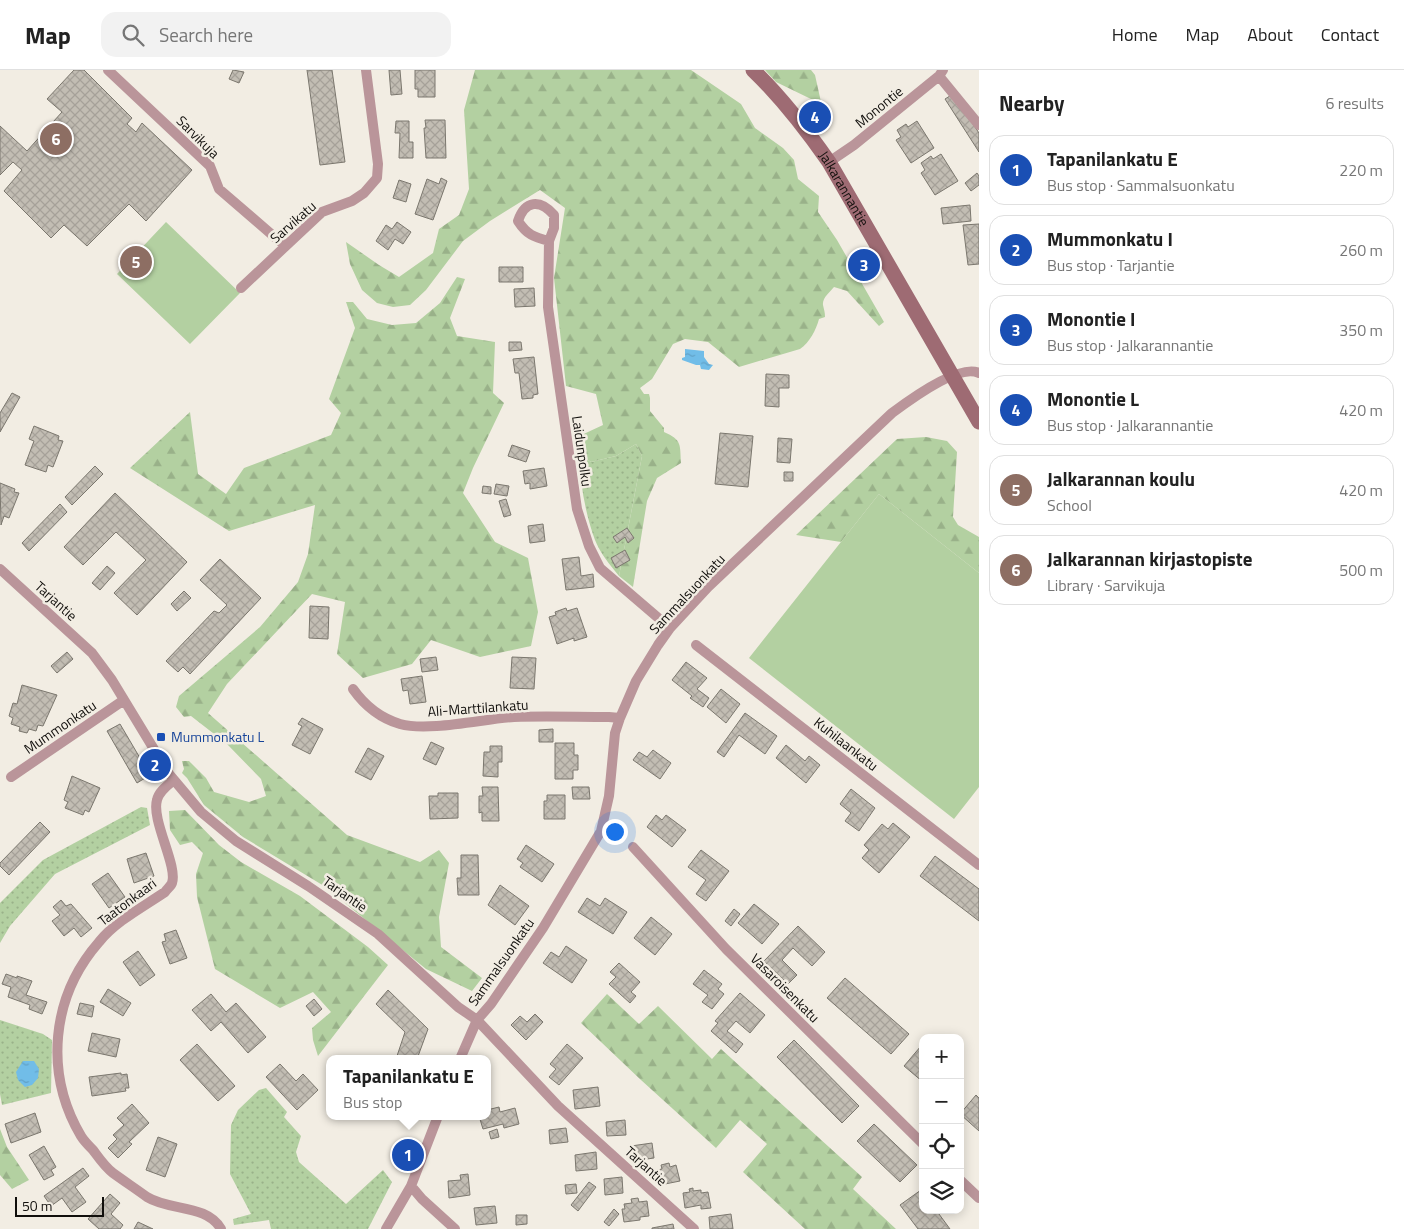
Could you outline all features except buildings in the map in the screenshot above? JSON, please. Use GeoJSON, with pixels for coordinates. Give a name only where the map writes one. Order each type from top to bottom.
{"type":"FeatureCollection","features":[{"type":"Feature","properties":{"kind":"main road","name":"Jalkarannantie"},"geometry":{"type":"LineString","coordinates":[[753,70],[775,91],[829,162],[979,422]]}},
{"type":"Feature","properties":{"kind":"street","name":"Sarvikuja"},"geometry":{"type":"LineString","coordinates":[[108,70],[210,166],[219,189],[285,246]]}},
{"type":"Feature","properties":{"kind":"street","name":"Sarvikatu"},"geometry":{"type":"LineString","coordinates":[[241,288],[322,212],[352,201],[364,193],[377,178],[378,164],[366,70]]}},
{"type":"Feature","properties":{"kind":"street","name":"Monontie"},"geometry":{"type":"LineString","coordinates":[[829,162],[854,145],[941,73]]}},
{"type":"Feature","properties":{"kind":"street"},"geometry":{"type":"LineString","coordinates":[[941,73],[979,125]]}},
{"type":"Feature","properties":{"kind":"street","name":"Laidunpolku"},"geometry":{"type":"LineString","coordinates":[[549,242],[548,307],[577,509],[589,546],[600,568],[670,628]]}},
{"type":"Feature","properties":{"kind":"street"},"geometry":{"type":"LineString","coordinates":[[952,375],[975,371],[979,373]]}},
{"type":"Feature","properties":{"kind":"street","name":"Sammalsuonkatu"},"geometry":{"type":"LineString","coordinates":[[462,1055],[477,1020],[491,1004],[543,928],[601,831],[609,796],[615,734],[620,718],[636,681],[670,628],[708,587],[892,413],[914,397],[952,375]]}},
{"type":"Feature","properties":{"kind":"street","name":"Tarjantie"},"geometry":{"type":"LineString","coordinates":[[0,569],[92,653],[174,780],[202,812],[236,840],[378,934],[458,1007],[477,1020],[558,1106],[694,1229]]}},
{"type":"Feature","properties":{"kind":"street","name":"Kuhilaankatu"},"geometry":{"type":"LineString","coordinates":[[696,645],[979,864]]}},
{"type":"Feature","properties":{"kind":"street","name":"Ali-Marttilankatu"},"geometry":{"type":"LineString","coordinates":[[353,688],[361,700],[379,716],[402,724],[424,726],[514,717],[620,718]]}},
{"type":"Feature","properties":{"kind":"street","name":"Mummonkatu"},"geometry":{"type":"LineString","coordinates":[[11,777],[124,700]]}},
{"type":"Feature","properties":{"kind":"street","name":"Taatonkaari"},"geometry":{"type":"LineString","coordinates":[[174,780],[159,794],[156,802],[159,824],[172,870],[172,884],[165,892],[111,929],[89,954],[70,989],[58,1027],[57,1067],[66,1102],[81,1137],[112,1172],[150,1198],[208,1215],[216,1221],[221,1229]]}},
{"type":"Feature","properties":{"kind":"street","name":"Vasaroisenkatu"},"geometry":{"type":"LineString","coordinates":[[633,847],[726,949],[919,1140]]}},
{"type":"Feature","properties":{"kind":"street"},"geometry":{"type":"LineString","coordinates":[[386,1229],[411,1186],[436,1120]]}},
{"type":"Feature","properties":{"kind":"street"},"geometry":{"type":"LineString","coordinates":[[964,1184],[979,1198]]}},
{"type":"Feature","properties":{"kind":"street"},"geometry":{"type":"LineString","coordinates":[[411,1186],[422,1199],[455,1229]]}},
{"type":"Feature","properties":{"kind":"green space"},"geometry":{"type":"Polygon","coordinates":[[[475,70],[691,70],[741,104],[755,128],[783,148],[794,160],[798,179],[819,196],[818,212],[837,240],[884,322],[879,326],[847,291],[834,287],[824,300],[825,317],[819,319],[812,336],[800,349],[739,367],[708,342],[685,339],[673,344],[652,379],[640,388],[644,394],[649,394],[650,411],[664,428],[664,432],[679,443],[681,463],[657,478],[647,501],[633,587],[619,576],[642,456],[636,444],[616,456],[591,462],[579,454],[575,438],[603,425],[596,394],[566,386],[554,278],[565,208],[540,190],[490,221],[463,241],[426,290],[410,305],[393,307],[377,303],[362,290],[350,264],[346,242],[399,277],[433,253],[439,229],[459,215],[469,189],[464,110],[475,70]]]}},
{"type":"Feature","properties":{"kind":"green space"},"geometry":{"type":"Polygon","coordinates":[[[765,70],[811,70],[815,75],[821,102],[816,104],[811,99],[776,82],[765,70]]]}},
{"type":"Feature","properties":{"kind":"green space"},"geometry":{"type":"Polygon","coordinates":[[[166,222],[240,293],[190,344],[117,274],[166,222]]]}},
{"type":"Feature","properties":{"kind":"green space"},"geometry":{"type":"Polygon","coordinates":[[[457,277],[465,279],[450,318],[457,336],[495,342],[493,393],[504,403],[463,493],[495,542],[528,558],[538,612],[531,646],[480,657],[431,640],[412,664],[363,678],[337,654],[345,602],[312,594],[227,684],[208,713],[347,835],[420,862],[439,850],[449,863],[439,917],[441,947],[482,978],[472,991],[426,969],[324,886],[243,837],[204,805],[182,773],[184,769],[182,761],[189,761],[206,778],[214,792],[249,802],[266,796],[261,779],[227,744],[191,716],[184,717],[176,707],[179,696],[260,627],[298,582],[308,554],[315,505],[229,531],[130,468],[190,412],[198,474],[226,494],[244,468],[331,435],[341,413],[329,399],[355,328],[346,302],[353,302],[367,319],[392,325],[416,323],[440,303],[457,277]]]}},
{"type":"Feature","properties":{"kind":"green space"},"geometry":{"type":"Polygon","coordinates":[[[926,437],[947,441],[957,452],[953,517],[958,525],[979,537],[979,573],[879,494],[841,542],[796,535],[897,439],[926,437]]]}},
{"type":"Feature","properties":{"kind":"green space"},"geometry":{"type":"Polygon","coordinates":[[[636,444],[642,456],[619,576],[600,550],[591,530],[584,497],[579,454],[591,462],[616,456],[636,444]]]}},
{"type":"Feature","properties":{"kind":"green space"},"geometry":{"type":"Polygon","coordinates":[[[879,494],[979,573],[979,787],[954,819],[749,658],[879,494]]]}},
{"type":"Feature","properties":{"kind":"green space"},"geometry":{"type":"Polygon","coordinates":[[[141,807],[147,808],[150,825],[55,874],[10,926],[0,943],[0,903],[43,860],[141,807]]]}},
{"type":"Feature","properties":{"kind":"green space"},"geometry":{"type":"Polygon","coordinates":[[[185,810],[219,845],[241,862],[300,896],[368,947],[388,965],[318,1056],[313,1040],[312,1028],[331,1012],[313,992],[280,1008],[215,969],[197,897],[196,874],[203,853],[192,842],[180,845],[170,830],[169,811],[185,810]]]}},
{"type":"Feature","properties":{"kind":"green space"},"geometry":{"type":"Polygon","coordinates":[[[607,994],[639,1024],[658,1006],[712,1059],[721,1049],[862,1177],[853,1189],[896,1229],[805,1229],[743,1172],[767,1144],[740,1120],[716,1148],[581,1023],[607,994]]]}},
{"type":"Feature","properties":{"kind":"green space"},"geometry":{"type":"Polygon","coordinates":[[[0,1020],[43,1034],[52,1040],[51,1093],[2,1105],[0,1094],[0,1020]]]}},
{"type":"Feature","properties":{"kind":"green space"},"geometry":{"type":"Polygon","coordinates":[[[266,1088],[287,1112],[284,1117],[301,1136],[296,1152],[299,1162],[346,1204],[383,1170],[392,1182],[368,1229],[271,1229],[269,1220],[234,1225],[233,1219],[251,1214],[230,1174],[231,1125],[238,1110],[259,1090],[266,1088]]]}},
{"type":"Feature","properties":{"kind":"green space"},"geometry":{"type":"Polygon","coordinates":[[[0,1129],[7,1147],[29,1180],[12,1189],[0,1175],[0,1129]]]}},
{"type":"Feature","properties":{"kind":"water"},"geometry":{"type":"Polygon","coordinates":[[[685,349],[704,351],[704,357],[709,364],[713,365],[709,370],[701,369],[700,365],[682,360],[685,357],[685,349]]]}},
{"type":"Feature","properties":{"kind":"water"},"geometry":{"type":"Polygon","coordinates":[[[23,1061],[34,1061],[39,1069],[38,1078],[32,1085],[25,1087],[18,1080],[16,1072],[23,1061]]]}},
{"type":"Feature","properties":{"kind":"place","name":"Monontie L"},"geometry":{"type":"Point","coordinates":[815,117]}},
{"type":"Feature","properties":{"kind":"place","name":"Jalkarannan kirjastopiste"},"geometry":{"type":"Point","coordinates":[56,139]}},
{"type":"Feature","properties":{"kind":"place","name":"Jalkarannan koulu"},"geometry":{"type":"Point","coordinates":[136,262]}},
{"type":"Feature","properties":{"kind":"place","name":"Monontie I"},"geometry":{"type":"Point","coordinates":[864,265]}},
{"type":"Feature","properties":{"kind":"place","name":"Mummonkatu L"},"geometry":{"type":"Point","coordinates":[161,737]}},
{"type":"Feature","properties":{"kind":"place","name":"Mummonkatu I"},"geometry":{"type":"Point","coordinates":[155,765]}},
{"type":"Feature","properties":{"kind":"place","name":"Tapanilankatu E"},"geometry":{"type":"Point","coordinates":[408,1155]}}]}
